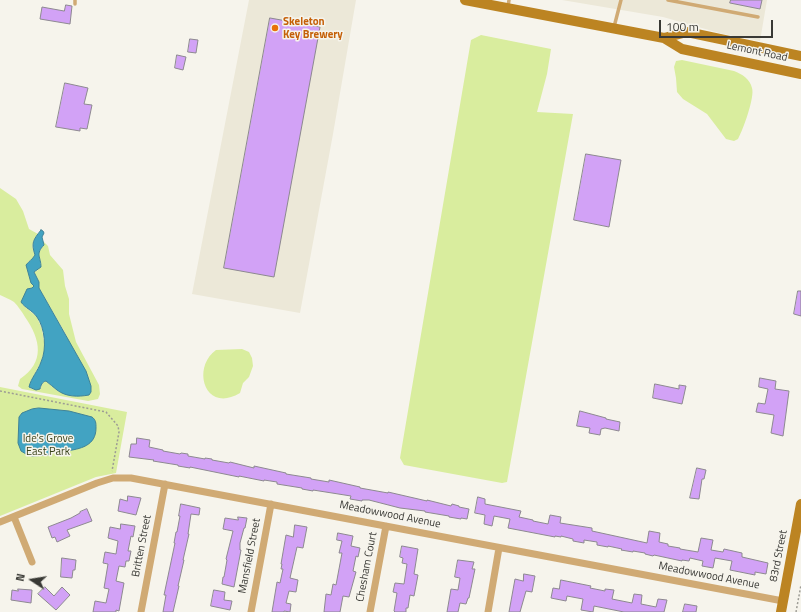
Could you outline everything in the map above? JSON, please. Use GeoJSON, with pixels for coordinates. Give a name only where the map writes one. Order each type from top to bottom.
{"type":"FeatureCollection","features":[{"type":"Feature","properties":{"kind":"main road","name":"Lemont Road"},"geometry":{"type":"LineString","coordinates":[[465,0],[509,4],[664,38],[682,49],[801,74]]}},
{"type":"Feature","properties":{"kind":"main road","name":"Lemont Road"},"geometry":{"type":"LineString","coordinates":[[664,38],[687,32],[801,56]]}},
{"type":"Feature","properties":{"kind":"main road","name":"83rd Street"},"geometry":{"type":"LineString","coordinates":[[781,612],[801,504]]}},
{"type":"Feature","properties":{"kind":"street","name":"Meadowwood Avenue"},"geometry":{"type":"LineString","coordinates":[[0,522],[97,483],[111,479],[130,478],[783,601]]}},
{"type":"Feature","properties":{"kind":"street","name":"Britten Street"},"geometry":{"type":"LineString","coordinates":[[140,612],[165,484]]}},
{"type":"Feature","properties":{"kind":"street","name":"Mansfield Street"},"geometry":{"type":"LineString","coordinates":[[251,612],[271,504]]}},
{"type":"Feature","properties":{"kind":"street"},"geometry":{"type":"LineString","coordinates":[[14,516],[32,562]]}},
{"type":"Feature","properties":{"kind":"street","name":"Chesham Court"},"geometry":{"type":"LineString","coordinates":[[370,612],[386,526]]}},
{"type":"Feature","properties":{"kind":"street"},"geometry":{"type":"LineString","coordinates":[[488,612],[500,548]]}},
{"type":"Feature","properties":{"kind":"lane"},"geometry":{"type":"LineString","coordinates":[[614,28],[621,0]]}},
{"type":"Feature","properties":{"kind":"lane"},"geometry":{"type":"LineString","coordinates":[[668,0],[758,17]]}},
{"type":"Feature","properties":{"kind":"path"},"geometry":{"type":"LineString","coordinates":[[0,391],[106,412],[118,426],[119,432],[111,479]]}},
{"type":"Feature","properties":{"kind":"path"},"geometry":{"type":"LineString","coordinates":[[796,612],[801,585]]}},
{"type":"Feature","properties":{"kind":"shaded area"},"geometry":{"type":"Polygon","coordinates":[[[249,0],[356,0],[300,313],[192,294],[249,0]]]}},
{"type":"Feature","properties":{"kind":"shaded area"},"geometry":{"type":"Polygon","coordinates":[[[562,0],[767,0],[760,41],[723,34],[663,17],[562,0]]]}},
{"type":"Feature","properties":{"kind":"green space"},"geometry":{"type":"Polygon","coordinates":[[[481,35],[551,49],[547,74],[537,112],[573,114],[507,482],[502,483],[404,465],[400,458],[471,40],[481,35]]]}},
{"type":"Feature","properties":{"kind":"green space"},"geometry":{"type":"Polygon","coordinates":[[[682,60],[734,71],[748,79],[752,88],[752,98],[738,139],[734,141],[726,139],[707,114],[683,99],[677,92],[674,67],[676,61],[682,60]]]}},
{"type":"Feature","properties":{"kind":"green space"},"geometry":{"type":"Polygon","coordinates":[[[0,188],[16,199],[23,211],[29,229],[38,234],[34,239],[33,244],[35,255],[33,259],[28,262],[30,279],[34,285],[23,305],[37,317],[42,329],[44,341],[44,352],[41,362],[30,383],[31,389],[40,389],[43,382],[46,381],[58,391],[72,396],[80,360],[39,288],[39,282],[34,272],[38,270],[41,263],[39,254],[44,245],[43,241],[48,246],[50,255],[63,270],[65,286],[69,299],[69,314],[76,342],[99,385],[100,394],[98,399],[88,401],[22,389],[18,386],[20,379],[34,365],[38,350],[34,334],[21,311],[14,302],[0,295],[0,188]]]}},
{"type":"Feature","properties":{"kind":"green space"},"geometry":{"type":"Polygon","coordinates":[[[242,349],[249,352],[252,358],[253,366],[249,377],[243,383],[240,393],[228,398],[218,398],[210,393],[203,377],[204,367],[208,358],[216,350],[242,349]]]}},
{"type":"Feature","properties":{"kind":"green space","name":"Ide's Grove East Park"},"geometry":{"type":"Polygon","coordinates":[[[0,387],[127,412],[116,473],[96,477],[0,516],[0,387]]]}},
{"type":"Feature","properties":{"kind":"water"},"geometry":{"type":"Polygon","coordinates":[[[41,230],[44,233],[42,237],[44,245],[39,253],[41,267],[34,272],[39,282],[39,288],[86,371],[91,386],[91,392],[89,395],[76,396],[64,394],[46,381],[42,384],[40,389],[36,390],[29,387],[43,357],[44,339],[42,327],[37,317],[21,302],[27,289],[34,286],[31,283],[26,265],[35,255],[33,247],[34,242],[36,236],[41,230]]]}},
{"type":"Feature","properties":{"kind":"water"},"geometry":{"type":"Polygon","coordinates":[[[39,408],[69,411],[92,417],[95,420],[96,425],[93,439],[82,448],[66,451],[63,449],[54,450],[48,455],[32,456],[26,454],[21,451],[18,443],[19,417],[22,413],[39,408]]]}},
{"type":"Feature","properties":{"kind":"building"},"geometry":{"type":"Polygon","coordinates":[[[731,0],[762,0],[760,9],[730,3],[731,0]]]}},
{"type":"Feature","properties":{"kind":"building"},"geometry":{"type":"Polygon","coordinates":[[[66,5],[72,6],[70,24],[40,19],[42,7],[64,11],[66,5]]]}},
{"type":"Feature","properties":{"kind":"building"},"geometry":{"type":"Polygon","coordinates":[[[270,18],[320,27],[274,277],[224,268],[270,18]]]}},
{"type":"Feature","properties":{"kind":"building"},"geometry":{"type":"Polygon","coordinates":[[[190,39],[198,40],[196,53],[188,52],[190,39]]]}},
{"type":"Feature","properties":{"kind":"building"},"geometry":{"type":"Polygon","coordinates":[[[177,55],[186,57],[183,70],[175,68],[177,55]]]}},
{"type":"Feature","properties":{"kind":"building"},"geometry":{"type":"Polygon","coordinates":[[[65,83],[88,88],[84,104],[92,105],[87,129],[80,128],[80,131],[56,127],[65,83]]]}},
{"type":"Feature","properties":{"kind":"building"},"geometry":{"type":"Polygon","coordinates":[[[586,154],[621,160],[609,227],[574,220],[586,154]]]}},
{"type":"Feature","properties":{"kind":"building"},"geometry":{"type":"Polygon","coordinates":[[[798,291],[801,291],[801,316],[794,314],[798,291]]]}},
{"type":"Feature","properties":{"kind":"building"},"geometry":{"type":"Polygon","coordinates":[[[760,378],[776,381],[775,389],[789,391],[783,436],[771,433],[774,415],[756,412],[758,403],[765,404],[768,389],[759,387],[760,378]]]}},
{"type":"Feature","properties":{"kind":"building"},"geometry":{"type":"Polygon","coordinates":[[[655,384],[679,389],[679,385],[686,386],[682,404],[653,398],[655,384]]]}},
{"type":"Feature","properties":{"kind":"building"},"geometry":{"type":"Polygon","coordinates":[[[580,411],[620,422],[619,431],[605,428],[601,429],[600,435],[589,433],[590,428],[577,426],[580,411]]]}},
{"type":"Feature","properties":{"kind":"building"},"geometry":{"type":"Polygon","coordinates":[[[137,438],[150,440],[149,447],[163,451],[188,454],[188,456],[230,462],[254,468],[254,466],[311,479],[329,482],[329,480],[360,488],[388,492],[451,506],[452,504],[469,509],[467,519],[400,508],[369,500],[362,501],[350,499],[351,496],[302,489],[277,484],[277,482],[239,477],[153,461],[154,460],[129,457],[131,444],[136,444],[137,438]]]}},
{"type":"Feature","properties":{"kind":"building"},"geometry":{"type":"Polygon","coordinates":[[[697,468],[706,470],[704,479],[702,479],[699,499],[690,498],[697,468]]]}},
{"type":"Feature","properties":{"kind":"building"},"geometry":{"type":"Polygon","coordinates":[[[128,496],[141,498],[136,515],[118,511],[120,499],[127,501],[128,496]]]}},
{"type":"Feature","properties":{"kind":"building"},"geometry":{"type":"Polygon","coordinates":[[[478,497],[485,499],[485,504],[521,511],[519,517],[533,521],[548,524],[550,515],[561,517],[560,523],[592,528],[592,531],[647,543],[649,531],[660,533],[659,542],[668,544],[668,546],[698,552],[701,538],[713,540],[711,550],[723,552],[724,549],[742,553],[742,557],[768,563],[766,574],[755,572],[755,575],[730,570],[732,561],[715,558],[713,568],[702,566],[703,561],[690,558],[689,561],[682,561],[597,545],[597,542],[584,540],[584,543],[573,541],[573,539],[561,536],[555,537],[508,528],[510,519],[494,516],[492,526],[484,524],[485,515],[475,513],[478,497]]]}},
{"type":"Feature","properties":{"kind":"building"},"geometry":{"type":"Polygon","coordinates":[[[181,504],[200,508],[199,515],[191,514],[189,534],[173,612],[163,612],[166,595],[164,595],[175,543],[181,504]]]}},
{"type":"Feature","properties":{"kind":"building"},"geometry":{"type":"Polygon","coordinates":[[[87,509],[92,521],[67,530],[70,536],[57,542],[55,537],[52,538],[48,527],[71,518],[87,509]]]}},
{"type":"Feature","properties":{"kind":"building"},"geometry":{"type":"Polygon","coordinates":[[[238,517],[247,518],[240,543],[241,550],[234,587],[222,584],[233,531],[223,529],[225,518],[238,520],[238,517]]]}},
{"type":"Feature","properties":{"kind":"building"},"geometry":{"type":"Polygon","coordinates":[[[121,524],[135,526],[128,551],[131,551],[129,561],[126,561],[125,567],[119,566],[116,581],[124,583],[119,611],[93,612],[95,601],[106,603],[109,589],[104,588],[108,564],[103,563],[105,552],[116,554],[118,541],[108,538],[110,527],[120,529],[121,524]]]}},
{"type":"Feature","properties":{"kind":"building"},"geometry":{"type":"Polygon","coordinates":[[[295,525],[307,527],[303,548],[297,547],[290,578],[298,580],[296,592],[289,591],[286,603],[291,604],[290,612],[272,612],[277,582],[280,583],[283,569],[281,569],[281,564],[286,535],[293,537],[295,525]]]}},
{"type":"Feature","properties":{"kind":"building"},"geometry":{"type":"Polygon","coordinates":[[[338,533],[353,536],[351,546],[360,548],[358,557],[356,556],[353,571],[356,572],[349,597],[343,596],[340,612],[324,612],[326,594],[331,595],[333,584],[336,585],[342,553],[339,553],[342,541],[337,540],[338,533]]]}},
{"type":"Feature","properties":{"kind":"building"},"geometry":{"type":"Polygon","coordinates":[[[402,546],[418,549],[414,574],[418,575],[414,596],[410,595],[406,612],[395,612],[397,593],[393,592],[395,583],[404,584],[407,564],[402,563],[403,558],[400,557],[402,546]]]}},
{"type":"Feature","properties":{"kind":"building"},"geometry":{"type":"Polygon","coordinates":[[[62,558],[76,560],[72,578],[61,577],[62,558]]]}},
{"type":"Feature","properties":{"kind":"building"},"geometry":{"type":"Polygon","coordinates":[[[458,560],[474,562],[472,569],[475,569],[469,598],[466,604],[460,603],[458,612],[447,612],[451,589],[458,590],[460,578],[455,577],[458,560]]]}},
{"type":"Feature","properties":{"kind":"building"},"geometry":{"type":"Polygon","coordinates":[[[524,574],[535,576],[532,592],[526,591],[520,612],[509,612],[515,579],[523,581],[524,574]]]}},
{"type":"Feature","properties":{"kind":"building"},"geometry":{"type":"Polygon","coordinates":[[[561,580],[591,586],[590,588],[605,591],[605,589],[614,590],[612,599],[632,603],[634,594],[642,595],[641,604],[656,607],[658,599],[667,600],[664,612],[624,612],[594,606],[593,612],[581,610],[583,599],[567,596],[566,601],[551,598],[553,588],[559,589],[561,580]]]}},
{"type":"Feature","properties":{"kind":"building"},"geometry":{"type":"Polygon","coordinates":[[[45,587],[54,596],[62,587],[70,595],[56,610],[38,594],[45,587]]]}},
{"type":"Feature","properties":{"kind":"building"},"geometry":{"type":"Polygon","coordinates":[[[18,589],[32,590],[31,603],[11,600],[12,590],[18,591],[18,589]]]}},
{"type":"Feature","properties":{"kind":"building"},"geometry":{"type":"Polygon","coordinates":[[[214,590],[225,592],[224,600],[232,601],[230,610],[211,606],[214,590]]]}},
{"type":"Feature","properties":{"kind":"building"},"geometry":{"type":"Polygon","coordinates":[[[685,604],[697,606],[696,612],[683,612],[685,604]]]}},
{"type":"Feature","properties":{"kind":"place","name":"Skeleton Key Brewery"},"geometry":{"type":"Point","coordinates":[275,28]}}]}
